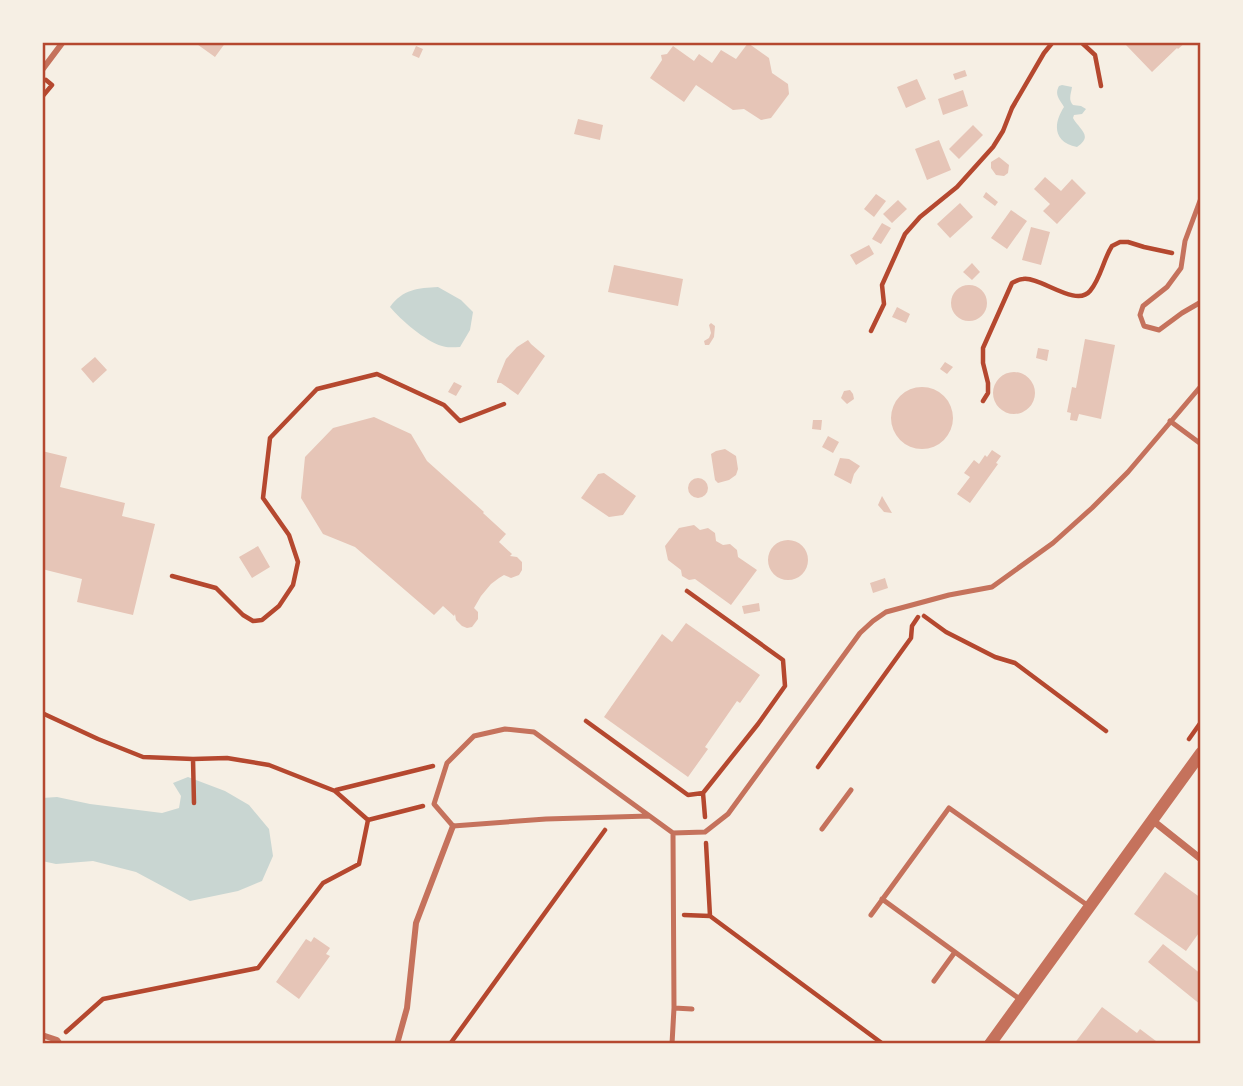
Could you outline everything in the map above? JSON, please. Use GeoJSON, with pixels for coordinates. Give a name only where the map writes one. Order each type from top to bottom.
{"type":"FeatureCollection","features":[{"type":"Feature","properties":{"kind":"street"},"geometry":{"type":"LineString","coordinates":[[42,70],[63,42]]}},
{"type":"Feature","properties":{"kind":"street"},"geometry":{"type":"LineString","coordinates":[[990,1044],[1201,753]]}},
{"type":"Feature","properties":{"kind":"street"},"geometry":{"type":"LineString","coordinates":[[1153,820],[1201,859]]}},
{"type":"Feature","properties":{"kind":"street"},"geometry":{"type":"LineString","coordinates":[[397,1044],[407,1008],[416,923],[453,826]]}},
{"type":"Feature","properties":{"kind":"street"},"geometry":{"type":"LineString","coordinates":[[42,1035],[58,1042]]}},
{"type":"Feature","properties":{"kind":"lane"},"geometry":{"type":"LineString","coordinates":[[1201,198],[1185,241],[1181,268],[1167,287],[1143,306],[1140,315],[1144,326],[1159,330],[1201,302]]}},
{"type":"Feature","properties":{"kind":"lane"},"geometry":{"type":"LineString","coordinates":[[649,816],[453,826],[434,804],[447,763],[474,736],[505,729],[534,732],[673,833],[705,832],[728,814],[860,633],[873,621],[886,612],[992,587],[1053,543],[1092,508],[1128,472],[1201,386]]}},
{"type":"Feature","properties":{"kind":"lane"},"geometry":{"type":"LineString","coordinates":[[1170,421],[1201,444]]}},
{"type":"Feature","properties":{"kind":"lane"},"geometry":{"type":"LineString","coordinates":[[822,829],[851,790]]}},
{"type":"Feature","properties":{"kind":"lane"},"geometry":{"type":"LineString","coordinates":[[871,915],[949,808],[1090,907]]}},
{"type":"Feature","properties":{"kind":"lane"},"geometry":{"type":"LineString","coordinates":[[672,1044],[673,833]]}},
{"type":"Feature","properties":{"kind":"lane"},"geometry":{"type":"LineString","coordinates":[[882,899],[1022,1001]]}},
{"type":"Feature","properties":{"kind":"lane"},"geometry":{"type":"LineString","coordinates":[[934,981],[955,952]]}},
{"type":"Feature","properties":{"kind":"lane"},"geometry":{"type":"LineString","coordinates":[[674,1009],[692,1009]]}},
{"type":"Feature","properties":{"kind":"path"},"geometry":{"type":"LineString","coordinates":[[871,331],[884,304],[882,285],[905,234],[920,217],[957,187],[993,147],[1044,53],[1053,42]]}},
{"type":"Feature","properties":{"kind":"path"},"geometry":{"type":"LineString","coordinates":[[1081,42],[1095,55],[1101,86]]}},
{"type":"Feature","properties":{"kind":"path"},"geometry":{"type":"LineString","coordinates":[[42,77],[52,85],[42,97]]}},
{"type":"Feature","properties":{"kind":"path"},"geometry":{"type":"LineString","coordinates":[[983,401],[988,393],[988,383],[983,363],[983,348],[1012,283],[1027,278],[1049,288],[1082,296],[1088,295],[1112,246],[1120,242],[1183,256]]}},
{"type":"Feature","properties":{"kind":"path"},"geometry":{"type":"LineString","coordinates":[[173,576],[216,588],[243,615],[254,621],[262,620],[279,606],[293,585],[298,562],[289,535],[263,498],[270,438],[317,389],[377,374],[444,405],[460,421],[504,404]]}},
{"type":"Feature","properties":{"kind":"path"},"geometry":{"type":"LineString","coordinates":[[687,591],[783,660],[785,686],[704,793],[710,916]]}},
{"type":"Feature","properties":{"kind":"path"},"geometry":{"type":"LineString","coordinates":[[818,766],[911,638],[912,626],[921,614],[946,632],[995,657],[1015,663],[1106,731]]}},
{"type":"Feature","properties":{"kind":"path"},"geometry":{"type":"LineString","coordinates":[[42,713],[143,757],[227,758],[269,765],[335,791],[368,820]]}},
{"type":"Feature","properties":{"kind":"path"},"geometry":{"type":"LineString","coordinates":[[586,721],[688,795],[704,793]]}},
{"type":"Feature","properties":{"kind":"path"},"geometry":{"type":"LineString","coordinates":[[192,759],[194,803]]}},
{"type":"Feature","properties":{"kind":"path"},"geometry":{"type":"LineString","coordinates":[[335,791],[447,763]]}},
{"type":"Feature","properties":{"kind":"path"},"geometry":{"type":"LineString","coordinates":[[368,820],[434,804]]}},
{"type":"Feature","properties":{"kind":"path"},"geometry":{"type":"LineString","coordinates":[[450,1044],[614,818]]}},
{"type":"Feature","properties":{"kind":"path"},"geometry":{"type":"LineString","coordinates":[[58,1042],[103,999],[258,968],[323,883],[359,864],[368,820]]}},
{"type":"Feature","properties":{"kind":"path"},"geometry":{"type":"LineString","coordinates":[[674,915],[710,916],[883,1044]]}},
{"type":"Feature","properties":{"kind":"shaded area"},"geometry":{"type":"Polygon","coordinates":[[[1059,86],[1072,87],[1070,99],[1073,105],[1086,109],[1073,118],[1085,136],[1077,147],[1063,141],[1057,132],[1058,120],[1064,107],[1057,95],[1059,86]]]}},
{"type":"Feature","properties":{"kind":"shaded area"},"geometry":{"type":"Polygon","coordinates":[[[438,287],[461,300],[473,312],[470,330],[460,347],[444,347],[428,340],[390,307],[400,296],[411,291],[438,287]]]}},
{"type":"Feature","properties":{"kind":"shaded area"},"geometry":{"type":"Polygon","coordinates":[[[188,777],[225,791],[249,805],[269,829],[273,856],[262,881],[238,891],[190,901],[136,872],[93,861],[56,864],[42,861],[42,798],[57,797],[162,813],[179,808],[181,796],[173,783],[188,777]]]}},
{"type":"Feature","properties":{"kind":"building"},"geometry":{"type":"Polygon","coordinates":[[[194,42],[226,42],[215,57],[194,42]]]}},
{"type":"Feature","properties":{"kind":"building"},"geometry":{"type":"Polygon","coordinates":[[[1129,42],[1186,42],[1152,72],[1126,45],[1129,42]]]}},
{"type":"Feature","properties":{"kind":"building"},"geometry":{"type":"Polygon","coordinates":[[[748,43],[769,58],[772,73],[788,84],[789,94],[771,118],[761,120],[744,109],[733,110],[696,85],[684,102],[650,78],[662,60],[661,55],[667,54],[673,46],[694,61],[699,54],[712,63],[721,50],[736,59],[748,43]]]}},
{"type":"Feature","properties":{"kind":"building"},"geometry":{"type":"Polygon","coordinates":[[[416,46],[423,49],[419,58],[412,55],[416,46]]]}},
{"type":"Feature","properties":{"kind":"building"},"geometry":{"type":"Polygon","coordinates":[[[965,70],[967,76],[955,80],[953,74],[965,70]]]}},
{"type":"Feature","properties":{"kind":"building"},"geometry":{"type":"Polygon","coordinates":[[[917,79],[926,99],[906,108],[897,87],[917,79]]]}},
{"type":"Feature","properties":{"kind":"building"},"geometry":{"type":"Polygon","coordinates":[[[963,90],[968,106],[943,115],[938,99],[963,90]]]}},
{"type":"Feature","properties":{"kind":"building"},"geometry":{"type":"Polygon","coordinates":[[[578,119],[603,125],[600,140],[574,134],[578,119]]]}},
{"type":"Feature","properties":{"kind":"building"},"geometry":{"type":"Polygon","coordinates":[[[973,125],[983,135],[959,159],[949,149],[973,125]]]}},
{"type":"Feature","properties":{"kind":"building"},"geometry":{"type":"Polygon","coordinates":[[[939,140],[951,170],[927,180],[915,149],[939,140]]]}},
{"type":"Feature","properties":{"kind":"building"},"geometry":{"type":"Polygon","coordinates":[[[999,157],[1009,165],[1008,173],[1004,176],[996,175],[991,168],[991,162],[999,157]]]}},
{"type":"Feature","properties":{"kind":"building"},"geometry":{"type":"Polygon","coordinates":[[[1045,177],[1061,191],[1072,179],[1086,193],[1057,224],[1043,211],[1050,204],[1034,189],[1045,177]]]}},
{"type":"Feature","properties":{"kind":"building"},"geometry":{"type":"Polygon","coordinates":[[[986,192],[998,202],[995,206],[983,197],[986,192]]]}},
{"type":"Feature","properties":{"kind":"building"},"geometry":{"type":"Polygon","coordinates":[[[876,194],[886,201],[874,217],[864,209],[876,194]]]}},
{"type":"Feature","properties":{"kind":"building"},"geometry":{"type":"Polygon","coordinates":[[[898,200],[907,209],[892,223],[883,214],[898,200]]]}},
{"type":"Feature","properties":{"kind":"building"},"geometry":{"type":"Polygon","coordinates":[[[960,203],[973,217],[950,238],[937,224],[960,203]]]}},
{"type":"Feature","properties":{"kind":"building"},"geometry":{"type":"Polygon","coordinates":[[[1011,210],[1027,221],[1007,249],[991,238],[1011,210]]]}},
{"type":"Feature","properties":{"kind":"building"},"geometry":{"type":"Polygon","coordinates":[[[882,223],[891,228],[881,244],[872,239],[882,223]]]}},
{"type":"Feature","properties":{"kind":"building"},"geometry":{"type":"Polygon","coordinates":[[[1031,227],[1050,232],[1041,265],[1022,260],[1031,227]]]}},
{"type":"Feature","properties":{"kind":"building"},"geometry":{"type":"Polygon","coordinates":[[[869,245],[874,254],[856,265],[850,255],[869,245]]]}},
{"type":"Feature","properties":{"kind":"building"},"geometry":{"type":"Polygon","coordinates":[[[972,263],[980,272],[972,280],[963,272],[972,263]]]}},
{"type":"Feature","properties":{"kind":"building"},"geometry":{"type":"Polygon","coordinates":[[[614,265],[683,279],[678,306],[608,292],[614,265]]]}},
{"type":"Feature","properties":{"kind":"building"},"geometry":{"type":"Polygon","coordinates":[[[969,285],[982,290],[987,303],[982,316],[969,321],[956,316],[951,303],[956,290],[969,285]]]}},
{"type":"Feature","properties":{"kind":"building"},"geometry":{"type":"Polygon","coordinates":[[[897,307],[910,314],[906,323],[892,317],[897,307]]]}},
{"type":"Feature","properties":{"kind":"building"},"geometry":{"type":"Polygon","coordinates":[[[711,323],[715,326],[714,337],[709,345],[705,345],[704,341],[711,333],[711,323]]]}},
{"type":"Feature","properties":{"kind":"building"},"geometry":{"type":"Polygon","coordinates":[[[1085,339],[1115,345],[1101,419],[1079,414],[1077,421],[1070,420],[1071,413],[1067,412],[1072,387],[1076,388],[1085,339]]]}},
{"type":"Feature","properties":{"kind":"building"},"geometry":{"type":"Polygon","coordinates":[[[528,340],[545,356],[518,395],[497,381],[506,359],[528,340]]]}},
{"type":"Feature","properties":{"kind":"building"},"geometry":{"type":"Polygon","coordinates":[[[1038,348],[1049,350],[1047,361],[1036,358],[1038,348]]]}},
{"type":"Feature","properties":{"kind":"building"},"geometry":{"type":"Polygon","coordinates":[[[95,357],[107,370],[93,383],[81,369],[95,357]]]}},
{"type":"Feature","properties":{"kind":"building"},"geometry":{"type":"Polygon","coordinates":[[[945,362],[953,367],[947,374],[940,369],[945,362]]]}},
{"type":"Feature","properties":{"kind":"building"},"geometry":{"type":"Polygon","coordinates":[[[1014,372],[1029,378],[1035,393],[1029,408],[1014,414],[999,408],[993,393],[999,378],[1014,372]]]}},
{"type":"Feature","properties":{"kind":"building"},"geometry":{"type":"Polygon","coordinates":[[[454,382],[462,386],[456,396],[448,392],[454,382]]]}},
{"type":"Feature","properties":{"kind":"building"},"geometry":{"type":"Polygon","coordinates":[[[922,387],[944,396],[953,418],[944,440],[922,449],[900,440],[891,418],[900,396],[922,387]]]}},
{"type":"Feature","properties":{"kind":"building"},"geometry":{"type":"Polygon","coordinates":[[[850,390],[854,399],[847,404],[841,398],[844,391],[850,390]]]}},
{"type":"Feature","properties":{"kind":"building"},"geometry":{"type":"Polygon","coordinates":[[[374,417],[411,434],[427,461],[506,534],[499,542],[512,554],[510,556],[517,557],[522,562],[519,575],[511,578],[504,575],[491,584],[481,596],[474,608],[478,612],[478,619],[472,627],[462,626],[456,620],[455,614],[454,616],[443,606],[434,615],[355,547],[323,534],[301,498],[305,457],[333,428],[374,417]]]}},
{"type":"Feature","properties":{"kind":"building"},"geometry":{"type":"Polygon","coordinates":[[[813,420],[822,420],[821,430],[812,429],[813,420]]]}},
{"type":"Feature","properties":{"kind":"building"},"geometry":{"type":"Polygon","coordinates":[[[828,436],[839,442],[833,453],[822,447],[828,436]]]}},
{"type":"Feature","properties":{"kind":"building"},"geometry":{"type":"Polygon","coordinates":[[[725,449],[736,456],[738,469],[736,475],[729,480],[718,483],[715,480],[711,454],[725,449]]]}},
{"type":"Feature","properties":{"kind":"building"},"geometry":{"type":"Polygon","coordinates":[[[992,450],[1001,456],[996,463],[998,464],[970,503],[957,494],[970,477],[964,473],[974,460],[979,464],[992,450]]]}},
{"type":"Feature","properties":{"kind":"building"},"geometry":{"type":"Polygon","coordinates":[[[42,451],[67,457],[60,487],[125,503],[122,516],[155,524],[133,615],[77,602],[82,579],[42,569],[42,451]]]}},
{"type":"Feature","properties":{"kind":"building"},"geometry":{"type":"Polygon","coordinates":[[[840,458],[849,459],[860,466],[851,484],[834,475],[840,458]]]}},
{"type":"Feature","properties":{"kind":"building"},"geometry":{"type":"Polygon","coordinates":[[[604,473],[636,496],[623,515],[609,517],[581,498],[598,474],[604,473]]]}},
{"type":"Feature","properties":{"kind":"building"},"geometry":{"type":"Polygon","coordinates":[[[698,478],[705,481],[708,488],[705,495],[698,498],[691,495],[688,488],[691,481],[698,478]]]}},
{"type":"Feature","properties":{"kind":"building"},"geometry":{"type":"Polygon","coordinates":[[[882,496],[892,513],[884,512],[878,505],[882,496]]]}},
{"type":"Feature","properties":{"kind":"building"},"geometry":{"type":"Polygon","coordinates":[[[694,525],[700,530],[708,528],[715,533],[716,541],[723,545],[730,544],[737,550],[738,557],[757,570],[731,605],[695,579],[689,580],[682,576],[681,570],[668,560],[665,546],[679,528],[694,525]]]}},
{"type":"Feature","properties":{"kind":"building"},"geometry":{"type":"Polygon","coordinates":[[[788,540],[802,546],[808,560],[802,574],[788,580],[774,574],[768,560],[774,546],[788,540]]]}},
{"type":"Feature","properties":{"kind":"building"},"geometry":{"type":"Polygon","coordinates":[[[258,546],[270,567],[252,578],[239,557],[258,546]]]}},
{"type":"Feature","properties":{"kind":"building"},"geometry":{"type":"Polygon","coordinates":[[[885,578],[888,588],[873,593],[870,583],[885,578]]]}},
{"type":"Feature","properties":{"kind":"building"},"geometry":{"type":"Polygon","coordinates":[[[759,603],[760,611],[744,614],[742,606],[759,603]]]}},
{"type":"Feature","properties":{"kind":"building"},"geometry":{"type":"Polygon","coordinates":[[[686,623],[760,675],[740,703],[737,701],[688,777],[604,717],[662,634],[672,642],[686,623]]]}},
{"type":"Feature","properties":{"kind":"building"},"geometry":{"type":"Polygon","coordinates":[[[1165,872],[1201,898],[1201,930],[1186,951],[1134,914],[1165,872]]]}},
{"type":"Feature","properties":{"kind":"building"},"geometry":{"type":"Polygon","coordinates":[[[314,937],[330,948],[326,954],[330,956],[299,999],[276,982],[306,939],[311,942],[314,937]]]}},
{"type":"Feature","properties":{"kind":"building"},"geometry":{"type":"Polygon","coordinates":[[[1163,944],[1201,974],[1201,1005],[1148,962],[1163,944]]]}},
{"type":"Feature","properties":{"kind":"building"},"geometry":{"type":"Polygon","coordinates":[[[1102,1007],[1137,1033],[1140,1029],[1160,1044],[1074,1044],[1102,1007]]]}}]}
